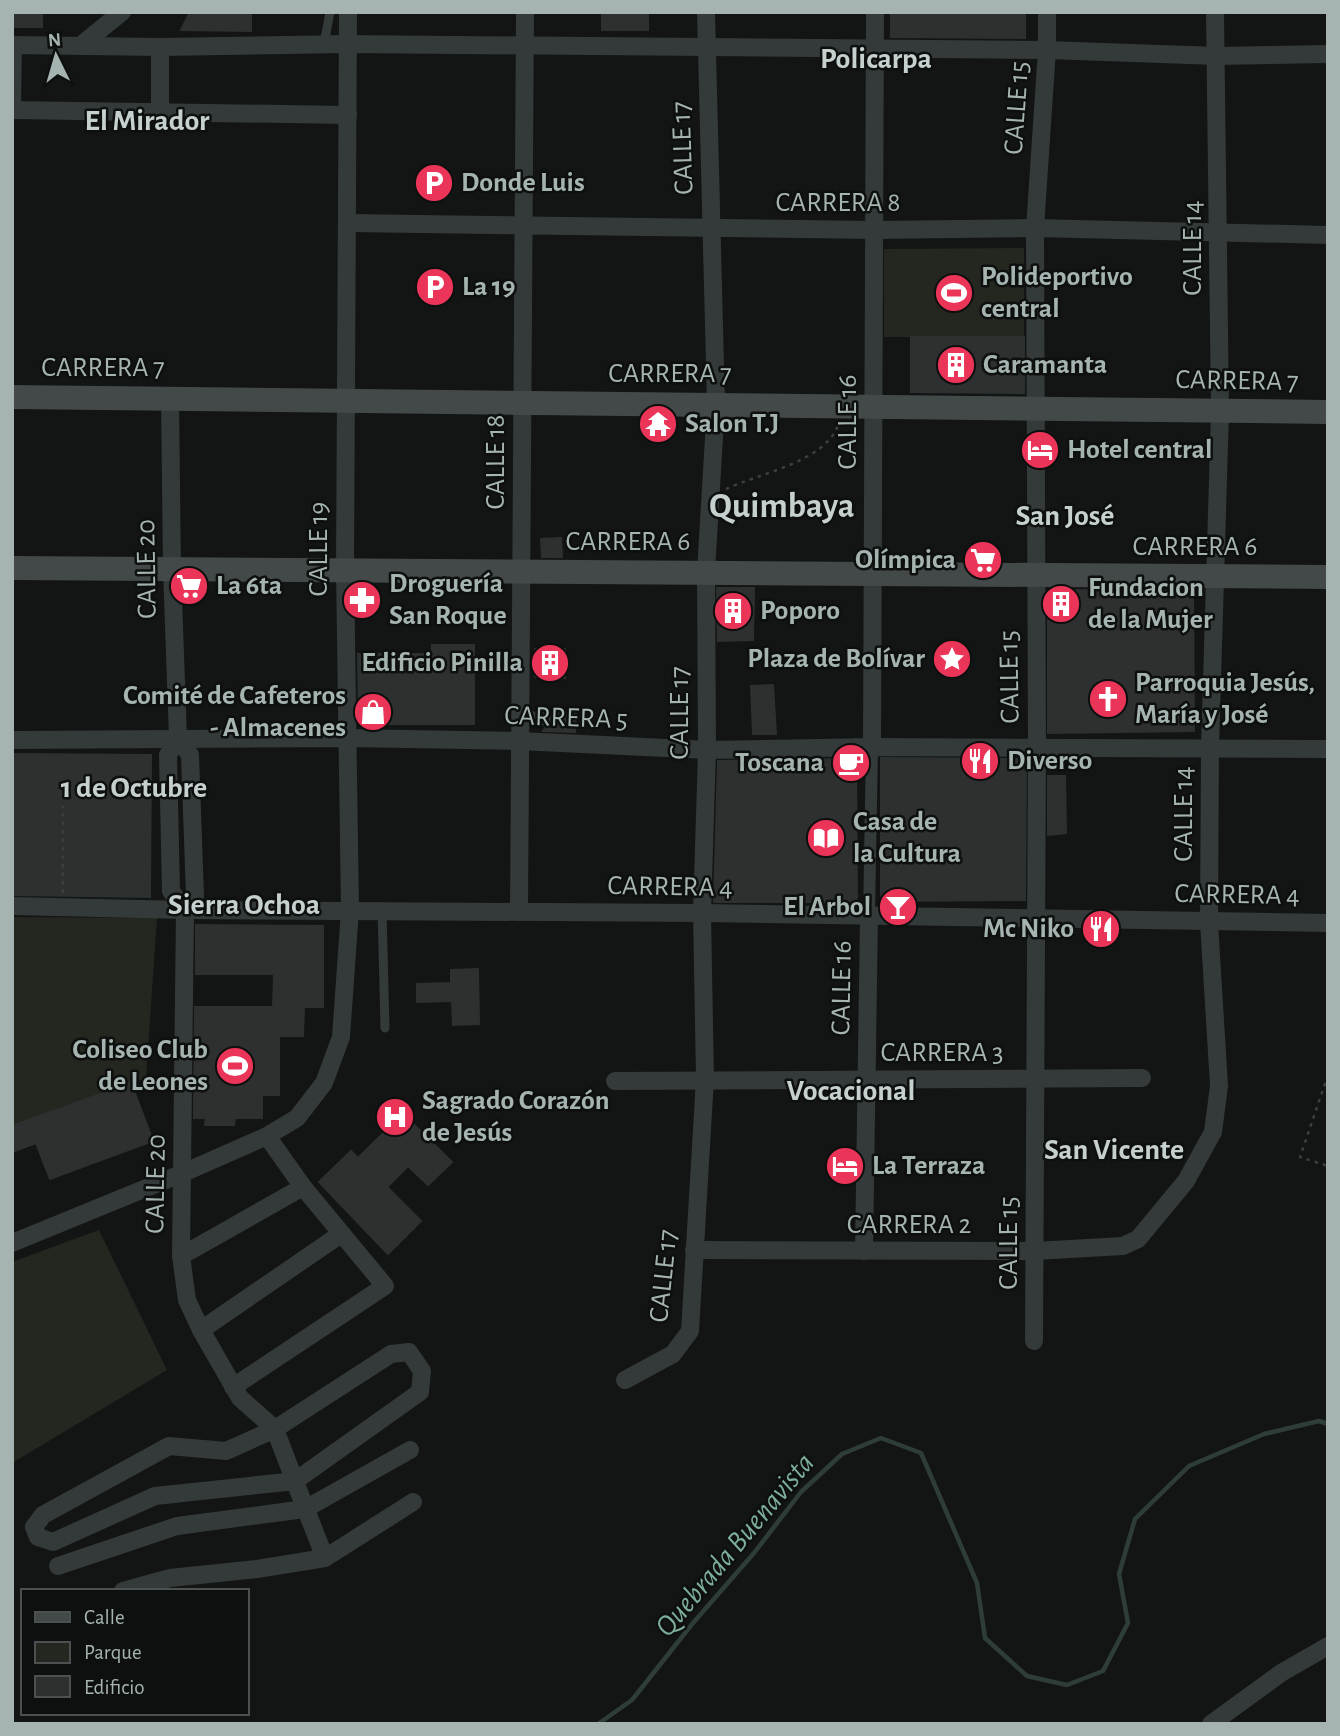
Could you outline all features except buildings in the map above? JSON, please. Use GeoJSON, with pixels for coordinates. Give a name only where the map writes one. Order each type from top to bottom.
{"type":"FeatureCollection","features":[{"type":"Feature","properties":{"kind":"main road","name":"CARRERA 7"},"geometry":{"type":"LineString","coordinates":[[12,397],[1328,412]]}},
{"type":"Feature","properties":{"kind":"main road","name":"CARRERA 6"},"geometry":{"type":"LineString","coordinates":[[12,568],[706,571],[1328,578]]}},
{"type":"Feature","properties":{"kind":"street"},"geometry":{"type":"LineString","coordinates":[[79,46],[122,12]]}},
{"type":"Feature","properties":{"kind":"street","name":"CALLE 19"},"geometry":{"type":"LineString","coordinates":[[12,1243],[183,1173],[267,1136],[297,1118],[324,1083],[341,1037],[350,910],[345,570],[348,12]]}},
{"type":"Feature","properties":{"kind":"street","name":"CALLE 18"},"geometry":{"type":"LineString","coordinates":[[519,912],[525,12]]}},
{"type":"Feature","properties":{"kind":"street","name":"CALLE 17"},"geometry":{"type":"LineString","coordinates":[[625,1380],[673,1354],[690,1331],[705,1079],[702,913],[708,750],[706,571],[716,404],[706,12]]}},
{"type":"Feature","properties":{"kind":"street","name":"CALLE 16"},"geometry":{"type":"LineString","coordinates":[[864,1251],[872,747],[875,12]]}},
{"type":"Feature","properties":{"kind":"street","name":"CALLE 15"},"geometry":{"type":"LineString","coordinates":[[1034,1340],[1037,918],[1035,228],[1047,50],[1047,12]]}},
{"type":"Feature","properties":{"kind":"street","name":"CALLE 14"},"geometry":{"type":"LineString","coordinates":[[1124,1245],[1139,1239],[1186,1181],[1213,1132],[1219,1086],[1209,922],[1210,748],[1220,411],[1220,233],[1215,12]]}},
{"type":"Feature","properties":{"kind":"street"},"geometry":{"type":"LineString","coordinates":[[348,115],[12,110],[13,45],[160,47],[324,44],[348,38],[524,46],[1047,50],[1217,56],[1328,54]]}},
{"type":"Feature","properties":{"kind":"street"},"geometry":{"type":"LineString","coordinates":[[160,47],[160,112]]}},
{"type":"Feature","properties":{"kind":"street","name":"CARRERA 8"},"geometry":{"type":"LineString","coordinates":[[347,223],[875,230],[1035,228],[1328,235]]}},
{"type":"Feature","properties":{"kind":"street","name":"CALLE 20"},"geometry":{"type":"LineString","coordinates":[[170,398],[178,738],[190,755],[195,895],[185,910],[181,1256],[187,1300],[201,1330],[240,1398],[275,1429]]}},
{"type":"Feature","properties":{"kind":"street","name":"CARRERA 5"},"geometry":{"type":"LineString","coordinates":[[12,740],[346,738],[520,741],[708,750],[872,747],[1328,749]]}},
{"type":"Feature","properties":{"kind":"street","name":"CARRERA 4"},"geometry":{"type":"LineString","coordinates":[[12,906],[1328,923]]}},
{"type":"Feature","properties":{"kind":"street","name":"CARRERA 3"},"geometry":{"type":"LineString","coordinates":[[615,1080],[1142,1078]]}},
{"type":"Feature","properties":{"kind":"street"},"geometry":{"type":"LineString","coordinates":[[233,1387],[384,1288],[385,1283],[303,1187],[267,1136]]}},
{"type":"Feature","properties":{"kind":"street"},"geometry":{"type":"LineString","coordinates":[[181,1256],[303,1187]]}},
{"type":"Feature","properties":{"kind":"street"},"geometry":{"type":"LineString","coordinates":[[201,1330],[341,1234]]}},
{"type":"Feature","properties":{"kind":"street","name":"CARRERA 2"},"geometry":{"type":"LineString","coordinates":[[694,1250],[1035,1251],[1124,1245]]}},
{"type":"Feature","properties":{"kind":"street"},"geometry":{"type":"LineString","coordinates":[[409,1352],[422,1371],[420,1392],[295,1481],[155,1496],[53,1542],[38,1537],[34,1527],[43,1515],[169,1447],[226,1451],[275,1429],[391,1354],[409,1352]]}},
{"type":"Feature","properties":{"kind":"street"},"geometry":{"type":"LineString","coordinates":[[275,1429],[325,1558]]}},
{"type":"Feature","properties":{"kind":"street"},"geometry":{"type":"LineString","coordinates":[[58,1566],[177,1526],[305,1509],[410,1450]]}},
{"type":"Feature","properties":{"kind":"street"},"geometry":{"type":"LineString","coordinates":[[129,1589],[170,1578],[257,1569],[325,1558],[413,1502]]}},
{"type":"Feature","properties":{"kind":"street"},"geometry":{"type":"LineString","coordinates":[[1211,1724],[1281,1672],[1328,1646]]}},
{"type":"Feature","properties":{"kind":"lane"},"geometry":{"type":"LineString","coordinates":[[331,12],[348,38]]}},
{"type":"Feature","properties":{"kind":"lane"},"geometry":{"type":"LineString","coordinates":[[324,44],[331,12]]}},
{"type":"Feature","properties":{"kind":"lane"},"geometry":{"type":"LineString","coordinates":[[521,710],[543,721]]}},
{"type":"Feature","properties":{"kind":"lane"},"geometry":{"type":"LineString","coordinates":[[566,733],[588,745]]}},
{"type":"Feature","properties":{"kind":"lane"},"geometry":{"type":"LineString","coordinates":[[382,910],[384,1028]]}},
{"type":"Feature","properties":{"kind":"path"},"geometry":{"type":"LineString","coordinates":[[711,496],[821,449],[834,437],[839,423],[840,407]]}},
{"type":"Feature","properties":{"kind":"path"},"geometry":{"type":"LineString","coordinates":[[63,806],[63,906]]}},
{"type":"Feature","properties":{"kind":"path"},"geometry":{"type":"LineString","coordinates":[[1328,1075],[1300,1157],[1328,1166]]}},
{"type":"Feature","properties":{"kind":"green space","name":"Polideportivo central"},"geometry":{"type":"Polygon","coordinates":[[[1024,248],[1024,337],[884,337],[884,249],[1024,248]]]}},
{"type":"Feature","properties":{"kind":"green space"},"geometry":{"type":"Polygon","coordinates":[[[12,917],[157,918],[146,1078],[12,1126],[12,917]]]}},
{"type":"Feature","properties":{"kind":"green space"},"geometry":{"type":"Polygon","coordinates":[[[99,1230],[167,1370],[12,1463],[12,1262],[99,1230]]]}},
{"type":"Feature","properties":{"kind":"waterway","name":"Quebrada Buenavista"},"geometry":{"type":"LineString","coordinates":[[598,1724],[632,1700],[801,1492],[842,1454],[881,1438],[921,1453],[977,1583],[985,1638],[1027,1676],[1067,1685],[1103,1671],[1128,1623],[1119,1574],[1135,1519],[1189,1466],[1264,1434],[1319,1421],[1328,1424]]}},
{"type":"Feature","properties":{"kind":"place","name":"Donde Luis"},"geometry":{"type":"Point","coordinates":[434,183]}},
{"type":"Feature","properties":{"kind":"place","name":"La 19"},"geometry":{"type":"Point","coordinates":[435,287]}},
{"type":"Feature","properties":{"kind":"place","name":"Polideportivo central"},"geometry":{"type":"Point","coordinates":[954,293]}},
{"type":"Feature","properties":{"kind":"place","name":"Caramanta"},"geometry":{"type":"Point","coordinates":[956,365]}},
{"type":"Feature","properties":{"kind":"place","name":"Salon T.J"},"geometry":{"type":"Point","coordinates":[658,424]}},
{"type":"Feature","properties":{"kind":"place","name":"Hotel central"},"geometry":{"type":"Point","coordinates":[1040,450]}},
{"type":"Feature","properties":{"kind":"place","name":"Olímpica"},"geometry":{"type":"Point","coordinates":[983,560]}},
{"type":"Feature","properties":{"kind":"place","name":"La 6ta"},"geometry":{"type":"Point","coordinates":[189,586]}},
{"type":"Feature","properties":{"kind":"place","name":"Droguería San Roque"},"geometry":{"type":"Point","coordinates":[362,600]}},
{"type":"Feature","properties":{"kind":"place","name":"Fundacion de la Mujer"},"geometry":{"type":"Point","coordinates":[1061,604]}},
{"type":"Feature","properties":{"kind":"place","name":"Poporo"},"geometry":{"type":"Point","coordinates":[733,611]}},
{"type":"Feature","properties":{"kind":"place","name":"Plaza de Bolívar"},"geometry":{"type":"Point","coordinates":[952,659]}},
{"type":"Feature","properties":{"kind":"place","name":"Edificio Pinilla"},"geometry":{"type":"Point","coordinates":[550,663]}},
{"type":"Feature","properties":{"kind":"place","name":"Parroquia Jesús, María y José"},"geometry":{"type":"Point","coordinates":[1108,699]}},
{"type":"Feature","properties":{"kind":"place","name":"Comité de Cafeteros - Almacenes"},"geometry":{"type":"Point","coordinates":[373,712]}},
{"type":"Feature","properties":{"kind":"place","name":"Diverso"},"geometry":{"type":"Point","coordinates":[980,761]}},
{"type":"Feature","properties":{"kind":"place","name":"Toscana"},"geometry":{"type":"Point","coordinates":[851,763]}},
{"type":"Feature","properties":{"kind":"place","name":"Casa de la Cultura"},"geometry":{"type":"Point","coordinates":[826,838]}},
{"type":"Feature","properties":{"kind":"place","name":"El Arbol"},"geometry":{"type":"Point","coordinates":[898,907]}},
{"type":"Feature","properties":{"kind":"place","name":"Mc Niko"},"geometry":{"type":"Point","coordinates":[1101,929]}},
{"type":"Feature","properties":{"kind":"place","name":"Coliseo Club de Leones"},"geometry":{"type":"Point","coordinates":[235,1066]}},
{"type":"Feature","properties":{"kind":"place","name":"Sagrado Corazón de Jesús"},"geometry":{"type":"Point","coordinates":[395,1117]}},
{"type":"Feature","properties":{"kind":"place","name":"La Terraza"},"geometry":{"type":"Point","coordinates":[845,1166]}},
{"type":"Feature","properties":{"kind":"district","name":"Policarpa"},"geometry":{"type":"Point","coordinates":[876,59]}},
{"type":"Feature","properties":{"kind":"district","name":"El Mirador"},"geometry":{"type":"Point","coordinates":[147,121]}},
{"type":"Feature","properties":{"kind":"district","name":"Quimbaya"},"geometry":{"type":"Point","coordinates":[782,506]}},
{"type":"Feature","properties":{"kind":"district","name":"San José"},"geometry":{"type":"Point","coordinates":[1065,516]}},
{"type":"Feature","properties":{"kind":"district","name":"1 de Octubre"},"geometry":{"type":"Point","coordinates":[134,788]}},
{"type":"Feature","properties":{"kind":"district","name":"Sierra Ochoa"},"geometry":{"type":"Point","coordinates":[244,905]}},
{"type":"Feature","properties":{"kind":"district","name":"Vocacional"},"geometry":{"type":"Point","coordinates":[851,1091]}},
{"type":"Feature","properties":{"kind":"district","name":"San Vicente"},"geometry":{"type":"Point","coordinates":[1114,1150]}}]}
